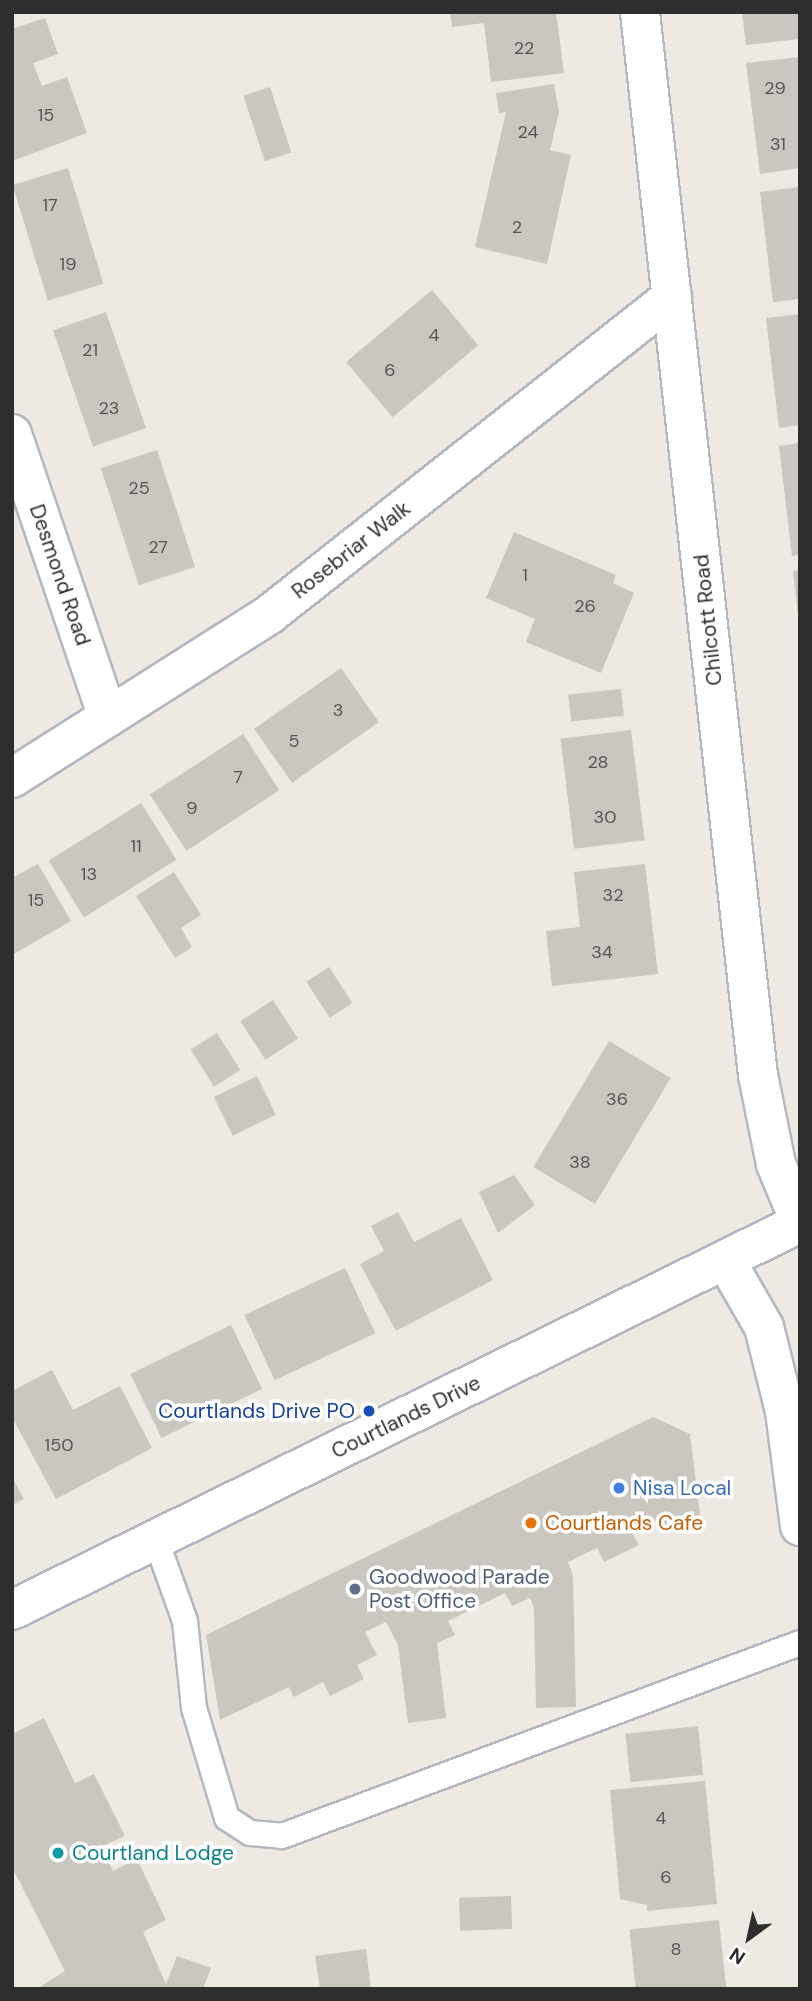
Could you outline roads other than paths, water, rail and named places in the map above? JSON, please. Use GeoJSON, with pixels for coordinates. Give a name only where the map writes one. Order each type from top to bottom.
{"type":"FeatureCollection","features":[{"type":"Feature","properties":{"kind":"street","name":"Chilcott Road"},"geometry":{"type":"LineString","coordinates":[[640,12],[758,1075],[776,1164],[800,1223]]}},
{"type":"Feature","properties":{"kind":"street","name":"Rosebriar Walk"},"geometry":{"type":"LineString","coordinates":[[12,778],[270,614],[672,297]]}},
{"type":"Feature","properties":{"kind":"street","name":"Desmond Road"},"geometry":{"type":"LineString","coordinates":[[12,434],[108,717]]}},
{"type":"Feature","properties":{"kind":"street","name":"Courtlands Drive"},"geometry":{"type":"LineString","coordinates":[[12,1609],[800,1223]]}},
{"type":"Feature","properties":{"kind":"street"},"geometry":{"type":"LineString","coordinates":[[726,1261],[764,1327],[785,1411],[800,1526]]}},
{"type":"Feature","properties":{"kind":"lane"},"geometry":{"type":"LineString","coordinates":[[156,1540],[185,1621],[194,1708],[227,1818],[250,1833],[282,1836],[800,1643]]}},
{"type":"Feature","properties":{"kind":"place","name":"Courtlands Drive PO"},"geometry":{"type":"Point","coordinates":[369,1411]}},
{"type":"Feature","properties":{"kind":"place","name":"Nisa Local"},"geometry":{"type":"Point","coordinates":[619,1488]}},
{"type":"Feature","properties":{"kind":"place","name":"Courtlands Cafe"},"geometry":{"type":"Point","coordinates":[531,1523]}},
{"type":"Feature","properties":{"kind":"place","name":"Goodwood Parade Post Office"},"geometry":{"type":"Point","coordinates":[355,1589]}},
{"type":"Feature","properties":{"kind":"place","name":"Courtland Lodge"},"geometry":{"type":"Point","coordinates":[58,1853]}}]}
